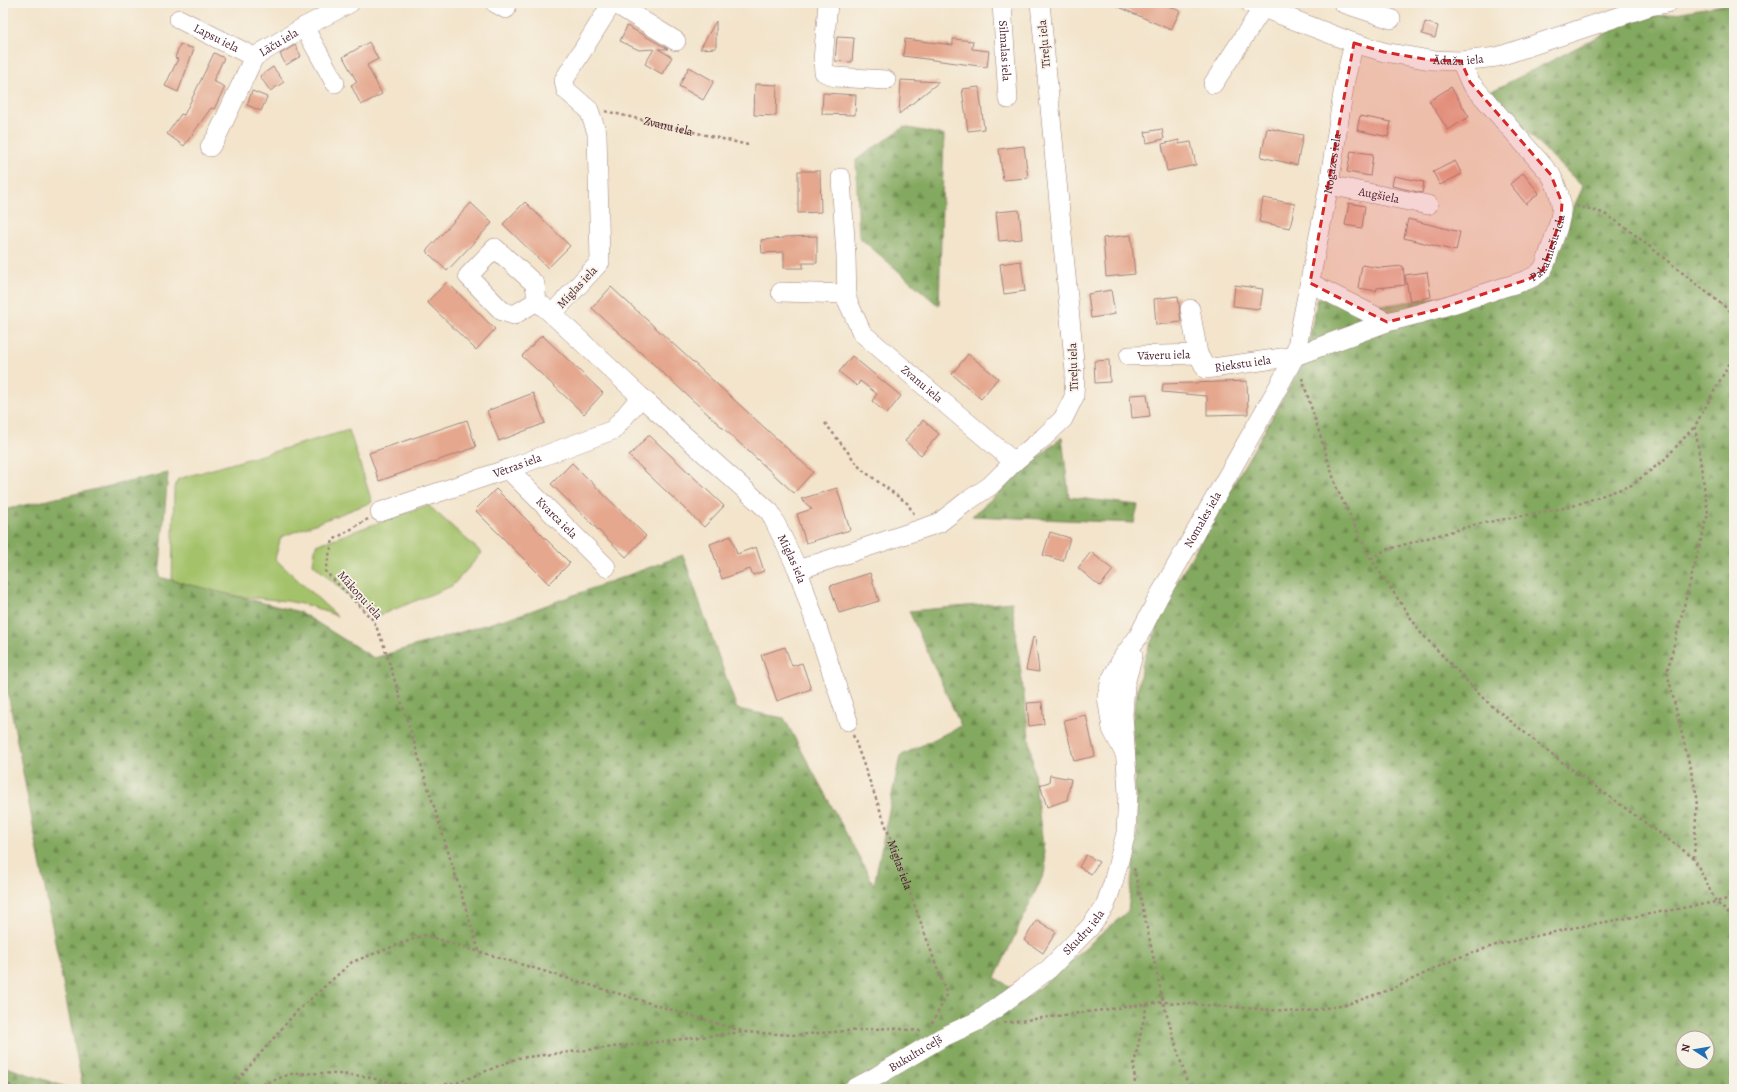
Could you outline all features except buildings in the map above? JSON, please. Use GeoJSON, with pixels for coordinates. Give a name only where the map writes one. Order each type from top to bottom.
{"type":"FeatureCollection","features":[{"type":"Feature","properties":{"kind":"street","name":"Lāču iela"},"geometry":{"type":"LineString","coordinates":[[210,147],[216,138],[254,57],[304,27],[350,3]]}},
{"type":"Feature","properties":{"kind":"street"},"geometry":{"type":"LineString","coordinates":[[589,110],[566,90],[564,80],[613,3],[676,41]]}},
{"type":"Feature","properties":{"kind":"street"},"geometry":{"type":"LineString","coordinates":[[828,3],[823,60],[824,72],[835,77],[886,80]]}},
{"type":"Feature","properties":{"kind":"street","name":"Silmalas iela"},"geometry":{"type":"LineString","coordinates":[[1002,3],[1008,99]]}},
{"type":"Feature","properties":{"kind":"street","name":"Tīreļu iela"},"geometry":{"type":"LineString","coordinates":[[798,570],[939,523],[990,486],[1014,462],[1043,438],[1063,419],[1074,397],[1075,372],[1040,3]]}},
{"type":"Feature","properties":{"kind":"street"},"geometry":{"type":"LineString","coordinates":[[1343,3],[1391,19]]}},
{"type":"Feature","properties":{"kind":"street","name":"Ādažu iela"},"geometry":{"type":"LineString","coordinates":[[1256,6],[1354,43],[1404,56],[1430,60],[1461,61],[1497,57],[1650,6],[1668,3]]}},
{"type":"Feature","properties":{"kind":"street"},"geometry":{"type":"LineString","coordinates":[[1213,84],[1256,6]]}},
{"type":"Feature","properties":{"kind":"street","name":"Lapsu iela"},"geometry":{"type":"LineString","coordinates":[[179,19],[254,57]]}},
{"type":"Feature","properties":{"kind":"street"},"geometry":{"type":"LineString","coordinates":[[304,27],[335,83]]}},
{"type":"Feature","properties":{"kind":"street","name":"Nogāzes iela"},"geometry":{"type":"LineString","coordinates":[[1310,283],[1329,185],[1345,80],[1354,43]]}},
{"type":"Feature","properties":{"kind":"street","name":"Pakalniešu iela"},"geometry":{"type":"LineString","coordinates":[[1295,356],[1386,322],[1435,310],[1529,279],[1542,270],[1561,218],[1562,203],[1558,188],[1551,175],[1470,82],[1461,61]]}},
{"type":"Feature","properties":{"kind":"street","name":"Miglas iela"},"geometry":{"type":"LineString","coordinates":[[589,110],[597,133],[600,262],[552,314],[641,398],[770,512],[798,570],[848,721]]}},
{"type":"Feature","properties":{"kind":"street","name":"Zvanu iela"},"geometry":{"type":"LineString","coordinates":[[841,178],[847,300],[862,333],[1014,462]]}},
{"type":"Feature","properties":{"kind":"street","name":"Augšiela"},"geometry":{"type":"LineString","coordinates":[[1329,185],[1428,205]]}},
{"type":"Feature","properties":{"kind":"street"},"geometry":{"type":"LineString","coordinates":[[1310,283],[1386,322]]}},
{"type":"Feature","properties":{"kind":"street","name":"Nomales iela"},"geometry":{"type":"LineString","coordinates":[[1125,754],[1123,715],[1125,684],[1138,637],[1295,356],[1310,283]]}},
{"type":"Feature","properties":{"kind":"street"},"geometry":{"type":"LineString","coordinates":[[781,292],[847,294]]}},
{"type":"Feature","properties":{"kind":"street"},"geometry":{"type":"LineString","coordinates":[[537,301],[552,314]]}},
{"type":"Feature","properties":{"kind":"street","name":"Riekstu iela"},"geometry":{"type":"LineString","coordinates":[[1190,309],[1198,354],[1206,369],[1295,356]]}},
{"type":"Feature","properties":{"kind":"street","name":"Vāveru iela"},"geometry":{"type":"LineString","coordinates":[[1129,356],[1198,354]]}},
{"type":"Feature","properties":{"kind":"street","name":"Vētras iela"},"geometry":{"type":"LineString","coordinates":[[380,512],[508,469],[613,430],[641,398]]}},
{"type":"Feature","properties":{"kind":"street","name":"Kvarca iela"},"geometry":{"type":"LineString","coordinates":[[508,469],[606,567]]}},
{"type":"Feature","properties":{"kind":"street","name":"Skudru iela"},"geometry":{"type":"LineString","coordinates":[[980,1020],[1049,969],[1090,927],[1105,906],[1113,883],[1126,833],[1128,793],[1125,754]]}},
{"type":"Feature","properties":{"kind":"street","name":"Bukultu ceļš"},"geometry":{"type":"LineString","coordinates":[[853,1089],[941,1038],[980,1020]]}},
{"type":"Feature","properties":{"kind":"path","name":"Zvanu iela"},"geometry":{"type":"LineString","coordinates":[[589,110],[602,110],[748,145]]}},
{"type":"Feature","properties":{"kind":"path"},"geometry":{"type":"LineString","coordinates":[[1562,203],[1603,213],[1625,227],[1734,314]]}},
{"type":"Feature","properties":{"kind":"path"},"geometry":{"type":"LineString","coordinates":[[1371,559],[1385,550],[1478,524],[1570,508],[1632,486],[1664,460],[1695,426],[1734,355]]}},
{"type":"Feature","properties":{"kind":"path"},"geometry":{"type":"LineString","coordinates":[[1295,356],[1337,489],[1371,559],[1421,633],[1485,700],[1552,755],[1694,858],[1716,902],[1734,918]]}},
{"type":"Feature","properties":{"kind":"path"},"geometry":{"type":"LineString","coordinates":[[825,423],[861,469],[907,504],[923,528]]}},
{"type":"Feature","properties":{"kind":"path"},"geometry":{"type":"LineString","coordinates":[[1694,858],[1697,796],[1667,672],[1708,513],[1695,426]]}},
{"type":"Feature","properties":{"kind":"path","name":"Mākoņu iela"},"geometry":{"type":"LineString","coordinates":[[380,512],[333,540],[325,571],[374,621],[384,646],[479,952]]}},
{"type":"Feature","properties":{"kind":"path","name":"Miglas iela"},"geometry":{"type":"LineString","coordinates":[[744,1032],[793,1035],[888,1028],[927,1031],[947,994],[848,721]]}},
{"type":"Feature","properties":{"kind":"path"},"geometry":{"type":"LineString","coordinates":[[1122,847],[1131,854],[1162,1002],[1188,1089]]}},
{"type":"Feature","properties":{"kind":"path"},"geometry":{"type":"LineString","coordinates":[[980,1020],[991,1025],[1162,1002],[1301,1012],[1345,1005],[1392,989],[1457,958],[1496,945],[1572,928],[1716,902],[1734,897]]}},
{"type":"Feature","properties":{"kind":"path"},"geometry":{"type":"LineString","coordinates":[[230,1089],[296,1012],[352,962],[424,935],[744,1032]]}},
{"type":"Feature","properties":{"kind":"path"},"geometry":{"type":"LineString","coordinates":[[1135,1089],[1134,1064],[1147,1004]]}},
{"type":"Feature","properties":{"kind":"path"},"geometry":{"type":"LineString","coordinates":[[251,1089],[290,1074],[324,1073],[362,1076],[393,1083],[426,1087],[458,1083],[518,1058],[744,1032]]}},
{"type":"Feature","properties":{"kind":"path"},"geometry":{"type":"LineString","coordinates":[[3,1082],[18,1089]]}},
{"type":"Feature","properties":{"kind":"highlighted area"},"geometry":{"type":"Polygon","coordinates":[[[1354,43],[1384,52],[1430,60],[1461,61],[1470,82],[1551,175],[1562,203],[1561,218],[1543,270],[1529,279],[1435,310],[1387,322],[1310,283],[1354,43]]]}},
{"type":"Feature","properties":{"kind":"green space"},"geometry":{"type":"Polygon","coordinates":[[[1734,3],[1734,1089],[83,1089],[3,667],[3,510],[168,473],[159,577],[300,612],[374,658],[525,613],[683,555],[737,709],[784,718],[874,885],[900,756],[961,726],[909,611],[1012,602],[1046,869],[995,978],[1028,997],[1128,911],[1137,830],[1132,721],[1142,665],[1169,596],[1304,362],[1318,298],[1386,305],[1539,282],[1583,187],[1488,93],[1629,21],[1734,3]]]}},
{"type":"Feature","properties":{"kind":"green space"},"geometry":{"type":"Polygon","coordinates":[[[904,127],[944,135],[939,306],[859,237],[856,160],[904,127]]]}},
{"type":"Feature","properties":{"kind":"green space"},"geometry":{"type":"Polygon","coordinates":[[[349,430],[372,502],[281,537],[275,559],[337,616],[311,606],[287,601],[178,591],[172,582],[174,490],[178,479],[349,430]]]}},
{"type":"Feature","properties":{"kind":"green space"},"geometry":{"type":"Polygon","coordinates":[[[1062,437],[1069,497],[1138,505],[1134,523],[972,516],[1062,437]]]}},
{"type":"Feature","properties":{"kind":"green space"},"geometry":{"type":"Polygon","coordinates":[[[428,505],[482,553],[452,586],[373,618],[313,564],[316,545],[428,505]]]}},
{"type":"Feature","properties":{"kind":"green space"},"geometry":{"type":"Polygon","coordinates":[[[3,1066],[72,1089],[3,1089],[3,1066]]]}}]}
